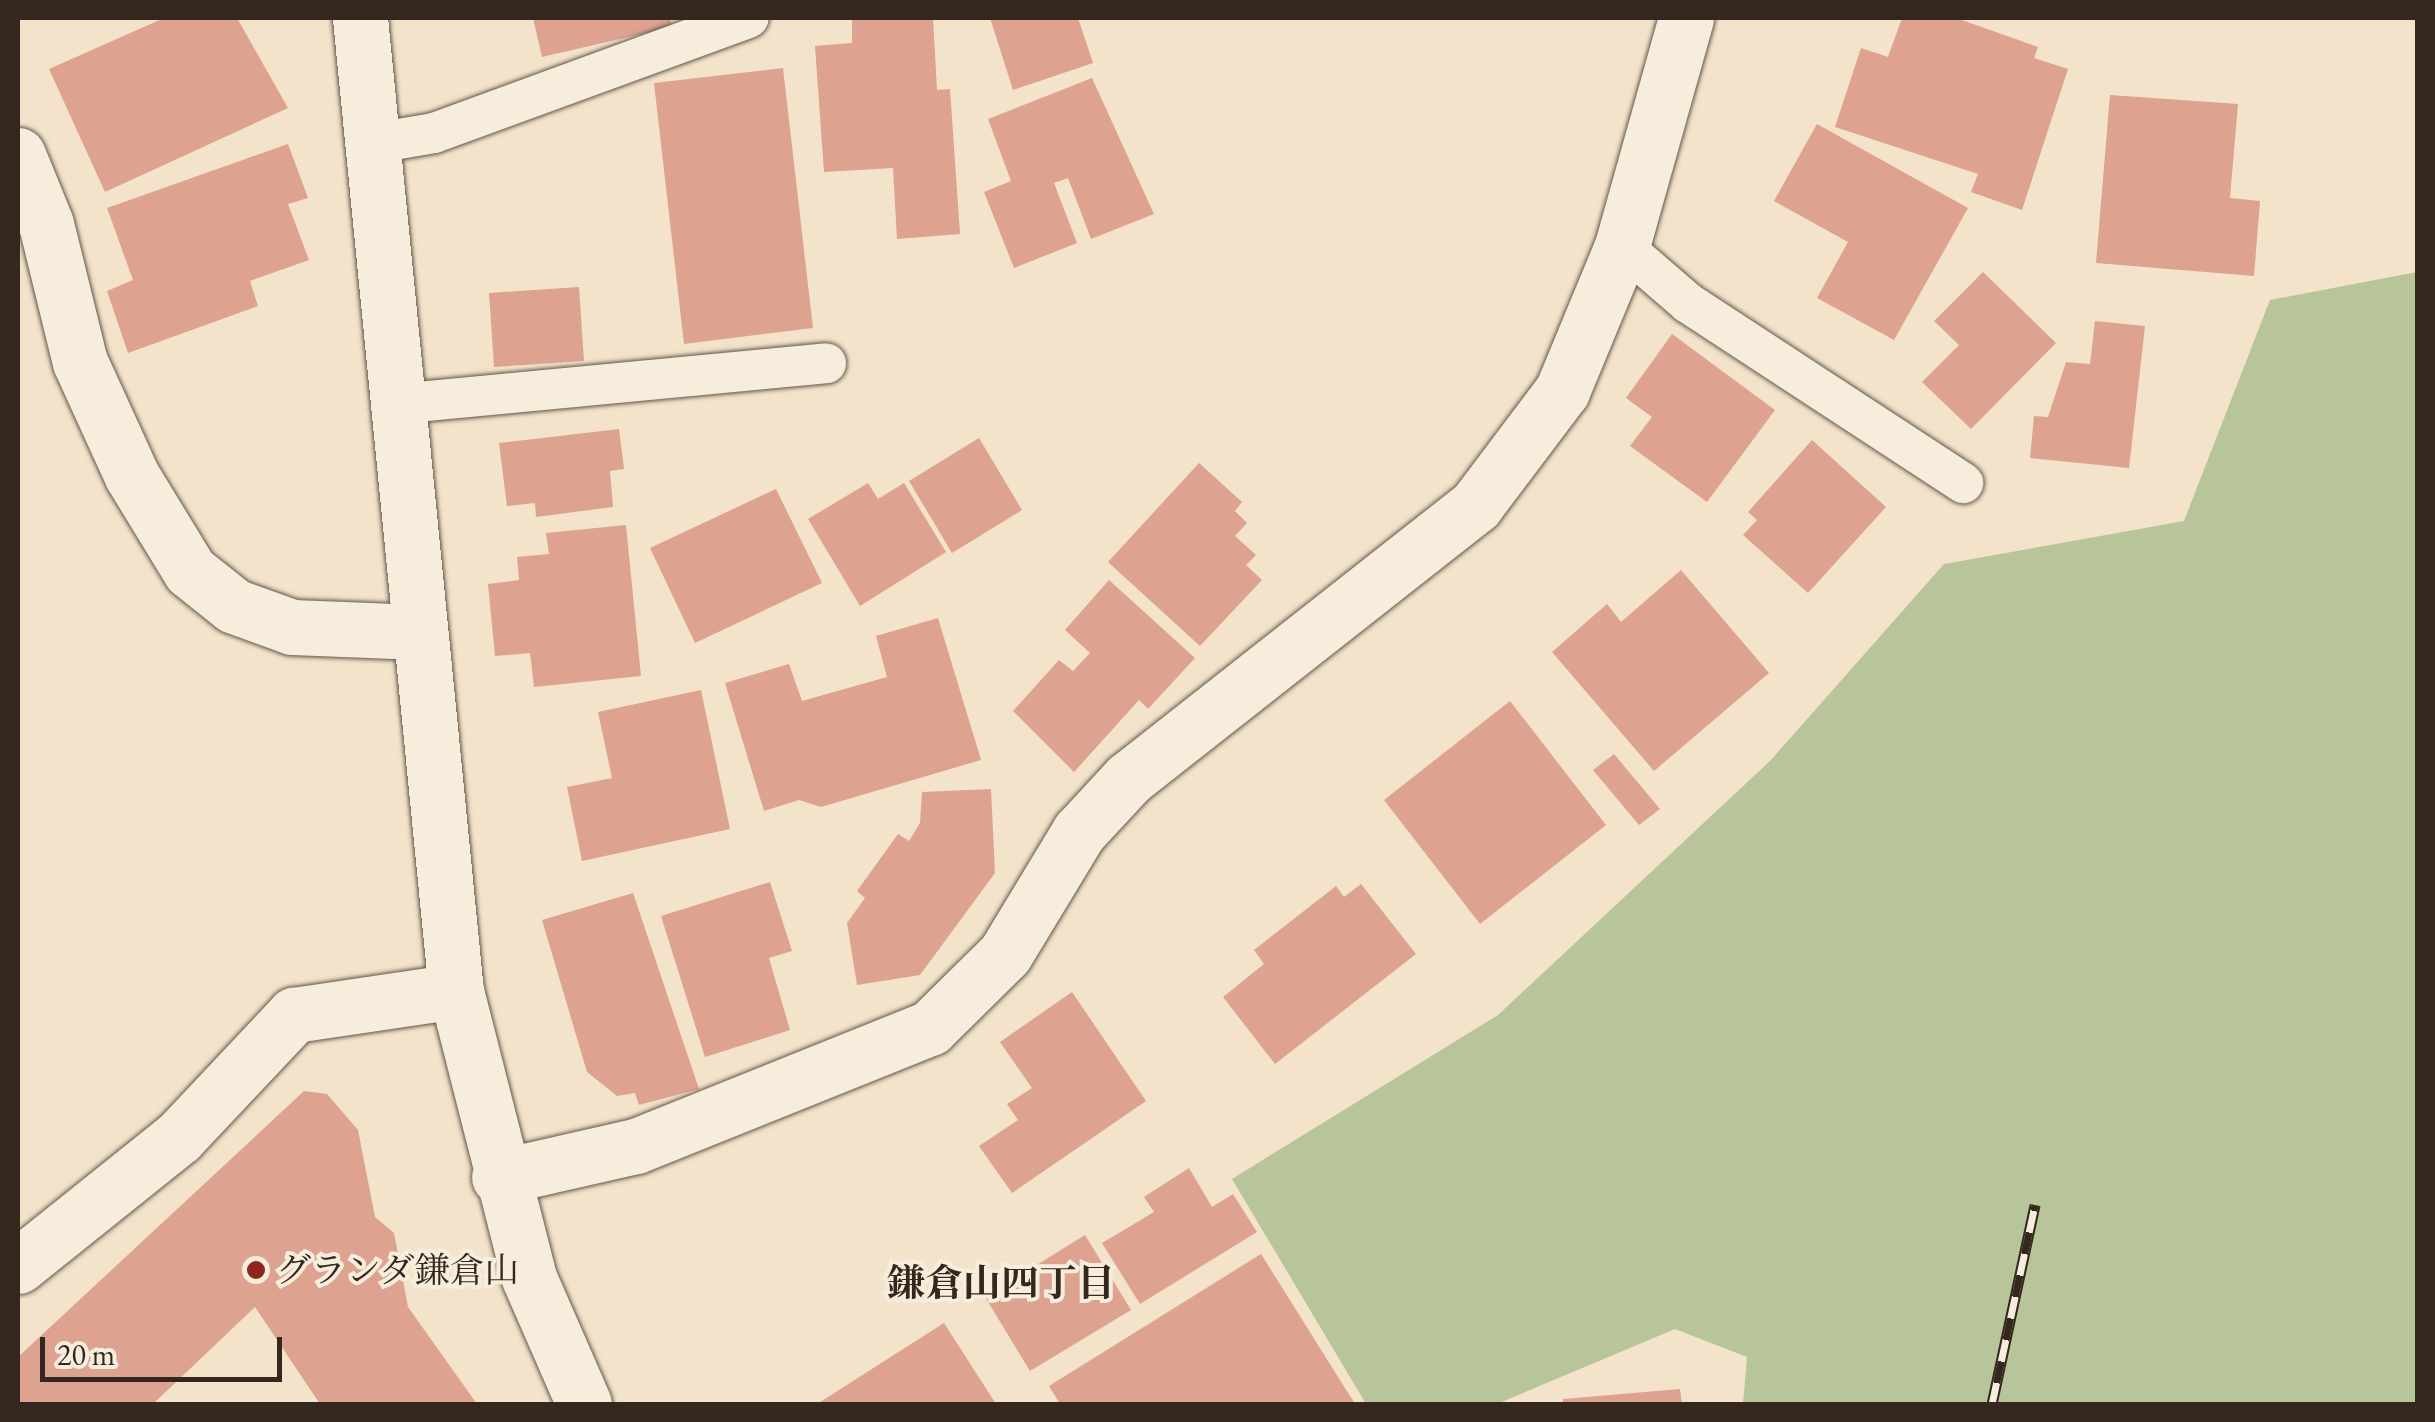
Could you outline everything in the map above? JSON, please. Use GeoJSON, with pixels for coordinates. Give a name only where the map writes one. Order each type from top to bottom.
{"type":"FeatureCollection","features":[{"type":"Feature","properties":{"kind":"street"},"geometry":{"type":"LineString","coordinates":[[360,18],[456,991],[499,1177],[529,1278],[584,1404]]}},
{"type":"Feature","properties":{"kind":"street"},"geometry":{"type":"LineString","coordinates":[[499,1177],[636,1146],[930,1028],[1004,954],[1079,832],[1128,779],[1476,505],[1562,391],[1622,246],[1686,18]]}},
{"type":"Feature","properties":{"kind":"street"},"geometry":{"type":"LineString","coordinates":[[18,155],[46,224],[80,362],[132,476],[190,570],[234,606],[292,627],[420,632]]}},
{"type":"Feature","properties":{"kind":"street"},"geometry":{"type":"LineString","coordinates":[[18,1266],[179,1136],[294,1016],[456,991]]}},
{"type":"Feature","properties":{"kind":"lane"},"geometry":{"type":"LineString","coordinates":[[370,144],[434,133],[749,18]]}},
{"type":"Feature","properties":{"kind":"lane"},"geometry":{"type":"LineString","coordinates":[[1622,246],[1688,303],[1963,482]]}},
{"type":"Feature","properties":{"kind":"lane"},"geometry":{"type":"LineString","coordinates":[[396,404],[826,363]]}},
{"type":"Feature","properties":{"kind":"green space"},"geometry":{"type":"Polygon","coordinates":[[[2417,272],[2417,1404],[1743,1404],[1747,1357],[1675,1329],[1497,1404],[1366,1404],[1232,1179],[1498,1015],[1770,761],[1944,564],[2184,521],[2270,300],[2417,272]]]}},
{"type":"Feature","properties":{"kind":"building"},"geometry":{"type":"Polygon","coordinates":[[[164,18],[237,18],[288,108],[105,192],[49,69],[164,18]]]}},
{"type":"Feature","properties":{"kind":"building"},"geometry":{"type":"Polygon","coordinates":[[[533,18],[670,18],[672,27],[542,57],[533,18]]]}},
{"type":"Feature","properties":{"kind":"building"},"geometry":{"type":"Polygon","coordinates":[[[933,18],[937,90],[950,89],[960,234],[897,239],[893,168],[824,172],[815,46],[852,43],[852,19],[933,18]]]}},
{"type":"Feature","properties":{"kind":"building"},"geometry":{"type":"Polygon","coordinates":[[[990,18],[1078,18],[1093,63],[1013,90],[990,18]]]}},
{"type":"Feature","properties":{"kind":"building"},"geometry":{"type":"Polygon","coordinates":[[[1902,18],[1956,18],[2038,47],[2034,58],[2068,69],[2022,210],[1971,192],[1978,174],[1835,127],[1861,48],[1888,57],[1902,18]]]}},
{"type":"Feature","properties":{"kind":"building"},"geometry":{"type":"Polygon","coordinates":[[[783,68],[813,328],[684,344],[654,83],[783,68]]]}},
{"type":"Feature","properties":{"kind":"building"},"geometry":{"type":"Polygon","coordinates":[[[1092,78],[1154,214],[1091,239],[1068,178],[1054,183],[1077,243],[1014,268],[984,192],[1011,181],[988,119],[1092,78]]]}},
{"type":"Feature","properties":{"kind":"building"},"geometry":{"type":"Polygon","coordinates":[[[2110,95],[2238,104],[2230,198],[2260,201],[2254,276],[2096,263],[2110,95]]]}},
{"type":"Feature","properties":{"kind":"building"},"geometry":{"type":"Polygon","coordinates":[[[1817,124],[1968,208],[1894,340],[1817,298],[1848,242],[1774,201],[1817,124]]]}},
{"type":"Feature","properties":{"kind":"building"},"geometry":{"type":"Polygon","coordinates":[[[288,144],[308,198],[288,204],[309,260],[250,281],[258,306],[128,353],[107,291],[133,280],[107,208],[288,144]]]}},
{"type":"Feature","properties":{"kind":"building"},"geometry":{"type":"Polygon","coordinates":[[[1983,272],[2056,343],[1971,429],[1922,382],[1959,345],[1934,321],[1983,272]]]}},
{"type":"Feature","properties":{"kind":"building"},"geometry":{"type":"Polygon","coordinates":[[[579,287],[584,361],[494,367],[489,293],[579,287]]]}},
{"type":"Feature","properties":{"kind":"building"},"geometry":{"type":"Polygon","coordinates":[[[2095,321],[2145,326],[2129,468],[2030,458],[2034,416],[2048,417],[2066,362],[2090,364],[2095,321]]]}},
{"type":"Feature","properties":{"kind":"building"},"geometry":{"type":"Polygon","coordinates":[[[1672,334],[1775,410],[1707,502],[1630,446],[1652,417],[1626,398],[1672,334]]]}},
{"type":"Feature","properties":{"kind":"building"},"geometry":{"type":"Polygon","coordinates":[[[619,429],[624,469],[610,471],[613,507],[536,517],[535,503],[507,506],[499,443],[619,429]]]}},
{"type":"Feature","properties":{"kind":"building"},"geometry":{"type":"Polygon","coordinates":[[[979,438],[1022,510],[952,553],[909,481],[979,438]]]}},
{"type":"Feature","properties":{"kind":"building"},"geometry":{"type":"Polygon","coordinates":[[[1812,440],[1886,507],[1808,593],[1743,535],[1757,520],[1748,512],[1812,440]]]}},
{"type":"Feature","properties":{"kind":"building"},"geometry":{"type":"Polygon","coordinates":[[[1199,463],[1242,502],[1235,511],[1247,523],[1235,536],[1256,555],[1246,565],[1262,580],[1200,646],[1108,562],[1199,463]]]}},
{"type":"Feature","properties":{"kind":"building"},"geometry":{"type":"Polygon","coordinates":[[[868,483],[878,499],[904,483],[946,552],[860,606],[808,519],[868,483]]]}},
{"type":"Feature","properties":{"kind":"building"},"geometry":{"type":"Polygon","coordinates":[[[776,489],[822,583],[695,643],[650,548],[776,489]]]}},
{"type":"Feature","properties":{"kind":"building"},"geometry":{"type":"Polygon","coordinates":[[[626,525],[641,676],[534,687],[530,653],[495,656],[488,584],[519,580],[517,557],[549,554],[546,533],[626,525]]]}},
{"type":"Feature","properties":{"kind":"building"},"geometry":{"type":"Polygon","coordinates":[[[1681,570],[1769,673],[1654,771],[1552,652],[1607,604],[1621,622],[1681,570]]]}},
{"type":"Feature","properties":{"kind":"building"},"geometry":{"type":"Polygon","coordinates":[[[1109,580],[1195,658],[1148,709],[1139,700],[1074,772],[1013,711],[1059,660],[1073,671],[1090,653],[1065,630],[1109,580]]]}},
{"type":"Feature","properties":{"kind":"building"},"geometry":{"type":"Polygon","coordinates":[[[938,618],[981,760],[821,807],[799,800],[764,811],[725,683],[789,664],[802,701],[887,677],[876,636],[938,618]]]}},
{"type":"Feature","properties":{"kind":"building"},"geometry":{"type":"Polygon","coordinates":[[[701,690],[730,829],[582,861],[567,787],[612,778],[598,712],[701,690]]]}},
{"type":"Feature","properties":{"kind":"building"},"geometry":{"type":"Polygon","coordinates":[[[1510,701],[1606,825],[1480,924],[1384,800],[1510,701]]]}},
{"type":"Feature","properties":{"kind":"building"},"geometry":{"type":"Polygon","coordinates":[[[1614,754],[1660,809],[1639,825],[1593,770],[1614,754]]]}},
{"type":"Feature","properties":{"kind":"building"},"geometry":{"type":"Polygon","coordinates":[[[991,789],[995,873],[920,975],[857,985],[847,923],[865,898],[857,891],[898,834],[909,841],[920,823],[922,792],[991,789]]]}},
{"type":"Feature","properties":{"kind":"building"},"geometry":{"type":"Polygon","coordinates":[[[770,882],[792,951],[769,958],[790,1030],[705,1057],[661,916],[770,882]]]}},
{"type":"Feature","properties":{"kind":"building"},"geometry":{"type":"Polygon","coordinates":[[[1361,884],[1416,954],[1275,1064],[1223,997],[1264,964],[1254,950],[1336,886],[1344,897],[1361,884]]]}},
{"type":"Feature","properties":{"kind":"building"},"geometry":{"type":"Polygon","coordinates":[[[633,893],[699,1089],[639,1105],[635,1093],[617,1096],[587,1072],[542,920],[633,893]]]}},
{"type":"Feature","properties":{"kind":"building"},"geometry":{"type":"Polygon","coordinates":[[[1072,992],[1146,1101],[1012,1193],[979,1146],[1018,1120],[1007,1104],[1032,1088],[1000,1042],[1072,992]]]}},
{"type":"Feature","properties":{"kind":"building","name":"グランダ鎌倉山"},"geometry":{"type":"Polygon","coordinates":[[[304,1091],[327,1094],[358,1130],[375,1217],[394,1233],[408,1307],[477,1404],[320,1404],[255,1307],[153,1404],[18,1404],[18,1357],[304,1091]]]}},
{"type":"Feature","properties":{"kind":"building"},"geometry":{"type":"Polygon","coordinates":[[[1189,1168],[1212,1207],[1233,1194],[1257,1232],[1140,1304],[1102,1243],[1154,1212],[1144,1197],[1189,1168]]]}},
{"type":"Feature","properties":{"kind":"building"},"geometry":{"type":"Polygon","coordinates":[[[1085,1235],[1131,1310],[1030,1371],[985,1297],[1085,1235]]]}},
{"type":"Feature","properties":{"kind":"building"},"geometry":{"type":"Polygon","coordinates":[[[1261,1254],[1355,1404],[1060,1404],[1049,1386],[1261,1254]]]}},
{"type":"Feature","properties":{"kind":"building"},"geometry":{"type":"Polygon","coordinates":[[[944,1323],[996,1404],[817,1404],[944,1323]]]}},
{"type":"Feature","properties":{"kind":"building"},"geometry":{"type":"Polygon","coordinates":[[[1680,1389],[1682,1404],[1563,1404],[1563,1399],[1680,1389]]]}},
{"type":"Feature","properties":{"kind":"railway"},"geometry":{"type":"LineString","coordinates":[[1992,1404],[2035,1205]]}},
{"type":"Feature","properties":{"kind":"place","name":"グランダ鎌倉山"},"geometry":{"type":"Point","coordinates":[256,1270]}},
{"type":"Feature","properties":{"kind":"district","name":"鎌倉山四丁目"},"geometry":{"type":"Point","coordinates":[1001,1283]}}]}
